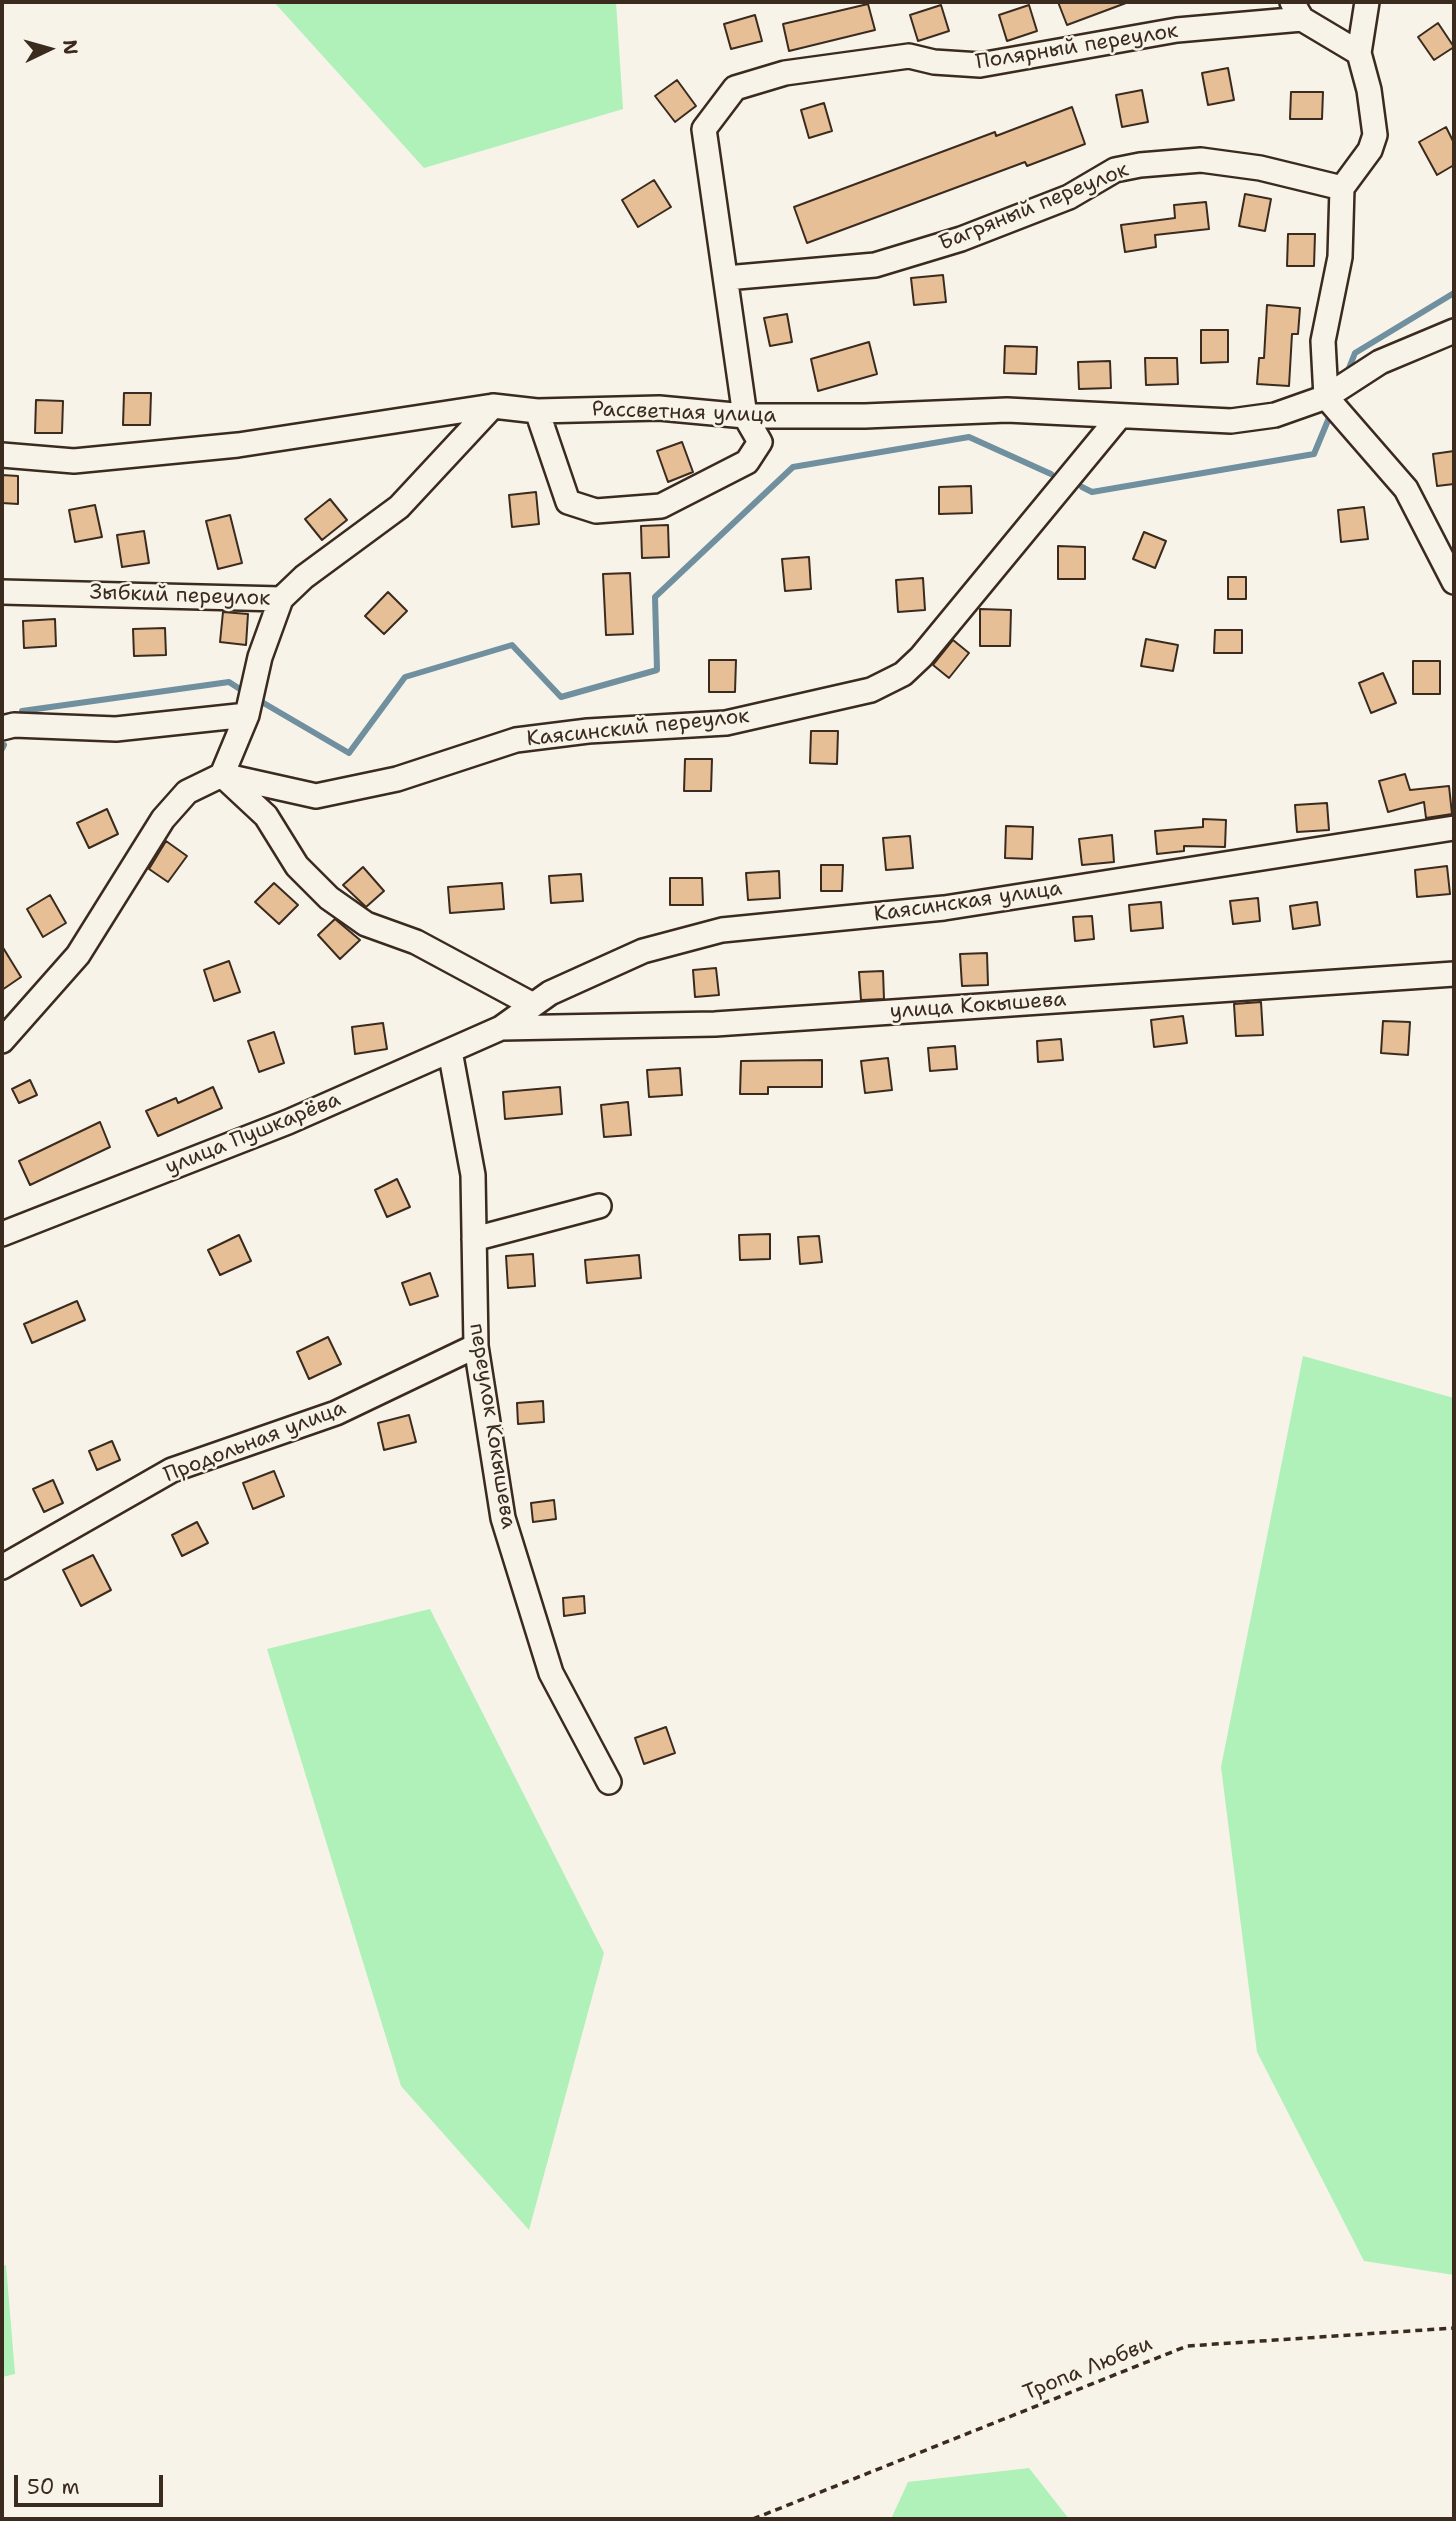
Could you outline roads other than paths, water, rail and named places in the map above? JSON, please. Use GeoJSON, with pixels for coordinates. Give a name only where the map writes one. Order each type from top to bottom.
{"type":"FeatureCollection","features":[{"type":"Feature","properties":{"kind":"street"},"geometry":{"type":"LineString","coordinates":[[1367,2],[1359,53],[1369,90],[1375,135],[1370,150],[1342,188],[1340,257],[1323,341],[1326,397],[1406,489],[1454,582]]}},
{"type":"Feature","properties":{"kind":"street"},"geometry":{"type":"LineString","coordinates":[[1297,10],[1359,53]]}},
{"type":"Feature","properties":{"kind":"street","name":"Полярный переулок"},"geometry":{"type":"LineString","coordinates":[[537,411],[568,502],[596,511],[661,506],[747,462],[760,442],[745,416],[704,129],[735,88],[785,73],[909,56],[934,62],[980,65],[1297,10]]}},
{"type":"Feature","properties":{"kind":"street","name":"Багряный переулок"},"geometry":{"type":"LineString","coordinates":[[726,278],[875,265],[1069,198],[1115,170],[1140,165],[1201,160],[1260,168],[1342,188]]}},
{"type":"Feature","properties":{"kind":"street","name":"Рассветная улица"},"geometry":{"type":"LineString","coordinates":[[2,455],[74,461],[238,446],[493,406],[537,411],[659,408],[745,416],[864,416],[1007,410],[1231,421],[1275,415],[1326,397],[1380,362],[1454,331]]}},
{"type":"Feature","properties":{"kind":"street","name":"Зыбкий переулок"},"geometry":{"type":"LineString","coordinates":[[2,592],[281,599],[304,577],[399,507],[493,406]]}},
{"type":"Feature","properties":{"kind":"street","name":"Каясинский переулок"},"geometry":{"type":"LineString","coordinates":[[222,775],[316,796],[397,779],[516,740],[588,731],[726,723],[871,690],[903,674],[921,657],[1119,417]]}},
{"type":"Feature","properties":{"kind":"street"},"geometry":{"type":"LineString","coordinates":[[2,1041],[78,955],[163,819],[187,792],[222,775],[247,712],[260,657],[281,599]]}},
{"type":"Feature","properties":{"kind":"street"},"geometry":{"type":"LineString","coordinates":[[2,728],[14,725],[116,729],[247,712]]}},
{"type":"Feature","properties":{"kind":"street"},"geometry":{"type":"LineString","coordinates":[[222,775],[267,816],[298,866],[329,898],[366,924],[416,942],[533,1005]]}},
{"type":"Feature","properties":{"kind":"street","name":"Каясинская улица"},"geometry":{"type":"LineString","coordinates":[[501,1028],[550,993],[643,951],[722,930],[944,908],[1454,828]]}},
{"type":"Feature","properties":{"kind":"street","name":"улица Кокышева"},"geometry":{"type":"LineString","coordinates":[[501,1028],[715,1024],[1454,974]]}},
{"type":"Feature","properties":{"kind":"street","name":"улица Пушкарёва"},"geometry":{"type":"LineString","coordinates":[[2,1234],[288,1122],[501,1028]]}},
{"type":"Feature","properties":{"kind":"street","name":"переулок Кокышева"},"geometry":{"type":"LineString","coordinates":[[450,1051],[473,1175],[476,1346],[503,1518],[551,1673],[610,1782]]}},
{"type":"Feature","properties":{"kind":"street"},"geometry":{"type":"LineString","coordinates":[[474,1238],[599,1206]]}},
{"type":"Feature","properties":{"kind":"street","name":"Продольная улица"},"geometry":{"type":"LineString","coordinates":[[2,1567],[172,1470],[336,1413],[476,1346]]}},
{"type":"Feature","properties":{"kind":"waterway"},"geometry":{"type":"LineString","coordinates":[[1349,368],[1355,353],[1454,293]]}},
{"type":"Feature","properties":{"kind":"waterway"},"geometry":{"type":"LineString","coordinates":[[1082,487],[1092,492],[1314,454],[1331,413]]}},
{"type":"Feature","properties":{"kind":"waterway"},"geometry":{"type":"LineString","coordinates":[[255,698],[349,753],[405,677],[512,645],[561,697],[657,670],[655,597],[793,467],[969,437],[1051,474]]}},
{"type":"Feature","properties":{"kind":"waterway"},"geometry":{"type":"LineString","coordinates":[[22,711],[229,682],[246,693]]}},
{"type":"Feature","properties":{"kind":"waterway"},"geometry":{"type":"LineString","coordinates":[[2,749],[4,745]]}}]}
